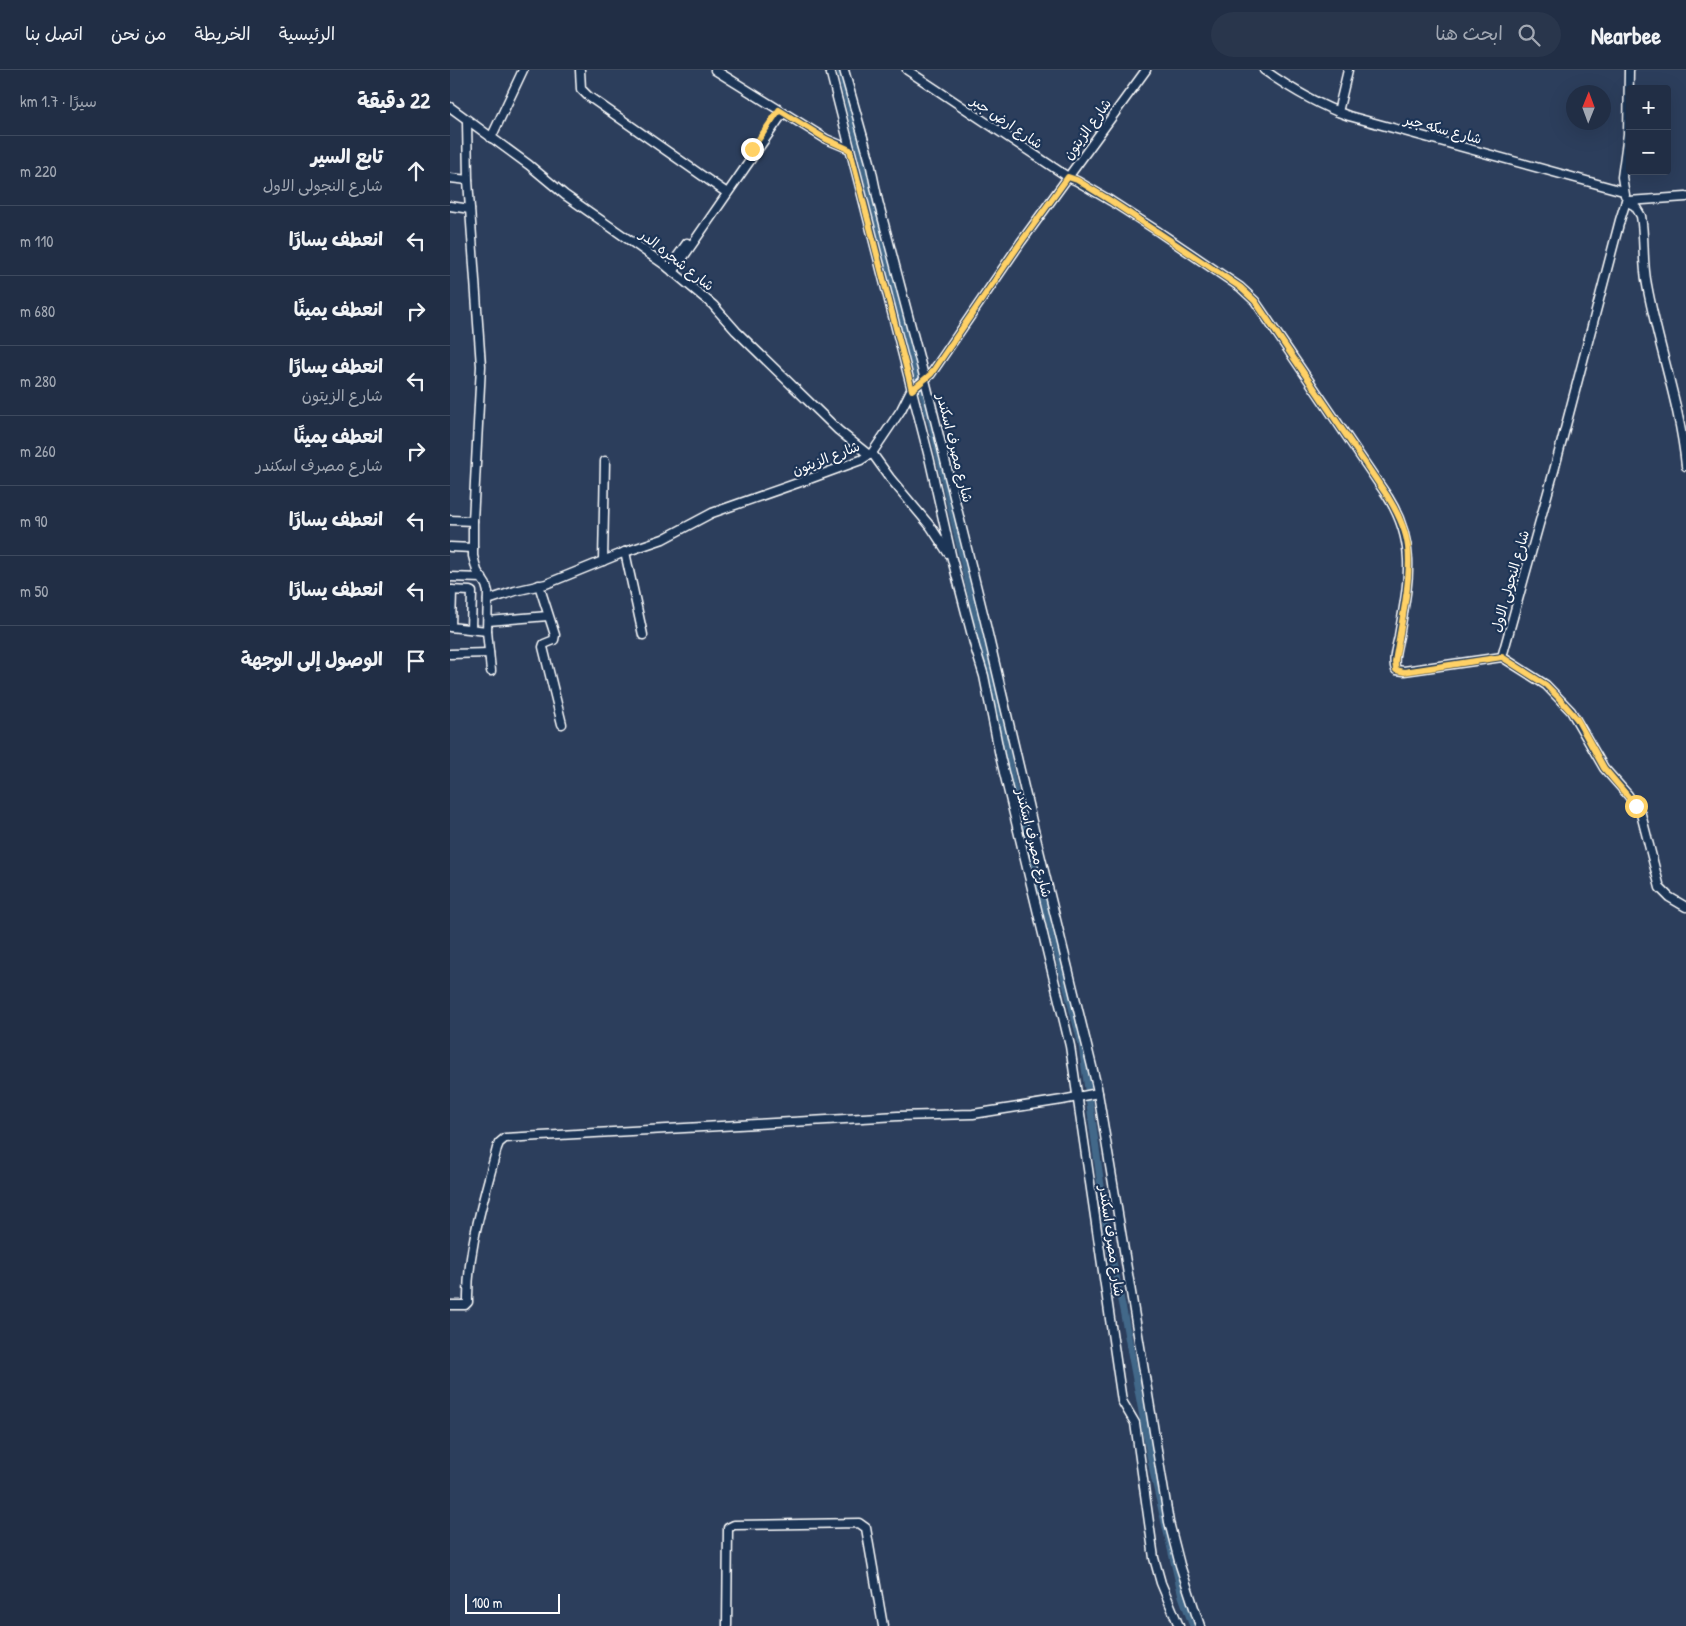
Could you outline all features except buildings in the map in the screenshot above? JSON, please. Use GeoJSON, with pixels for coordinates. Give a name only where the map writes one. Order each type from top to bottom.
{"type":"FeatureCollection","features":[{"type":"Feature","properties":{"kind":"street"},"geometry":{"type":"LineString","coordinates":[[491,138],[523,70]]}},
{"type":"Feature","properties":{"kind":"street"},"geometry":{"type":"LineString","coordinates":[[580,70],[581,90],[588,96],[725,192]]}},
{"type":"Feature","properties":{"kind":"street"},"geometry":{"type":"LineString","coordinates":[[714,70],[826,139],[850,150]]}},
{"type":"Feature","properties":{"kind":"street","name":"شارع مصرف اسكندر"},"geometry":{"type":"LineString","coordinates":[[830,70],[912,390],[974,647],[984,676],[1000,756],[1070,1046],[1122,1401],[1135,1423],[1154,1558],[1161,1582],[1179,1626]]}},
{"type":"Feature","properties":{"kind":"street","name":"شارع مصرف اسكندر"},"geometry":{"type":"LineString","coordinates":[[844,70],[870,162],[878,201],[925,380],[1098,1093],[1169,1522],[1180,1565],[1200,1626]]}},
{"type":"Feature","properties":{"kind":"street","name":"شارع ارض جبر"},"geometry":{"type":"LineString","coordinates":[[907,70],[1068,177],[1077,180],[1111,201],[1249,294],[1388,497],[1404,529],[1408,552],[1407,582],[1395,662],[1396,670],[1404,672],[1502,657]]}},
{"type":"Feature","properties":{"kind":"street","name":"شارع الزيتون"},"geometry":{"type":"LineString","coordinates":[[488,600],[546,584],[603,560],[664,539],[712,513],[812,478],[871,454],[912,390],[925,380],[1146,70]]}},
{"type":"Feature","properties":{"kind":"street","name":"شارع سكه جير"},"geometry":{"type":"LineString","coordinates":[[1264,70],[1293,90],[1338,112],[1623,191]]}},
{"type":"Feature","properties":{"kind":"street"},"geometry":{"type":"LineString","coordinates":[[1338,112],[1348,70]]}},
{"type":"Feature","properties":{"kind":"street"},"geometry":{"type":"LineString","coordinates":[[1629,70],[1628,134],[1622,177],[1623,191],[1626,201],[1636,206],[1641,216],[1646,285],[1680,421],[1686,466]]}},
{"type":"Feature","properties":{"kind":"street","name":"شارع شجره الدر"},"geometry":{"type":"LineString","coordinates":[[450,107],[529,165],[565,195],[632,240],[713,305],[736,331],[838,430],[871,454],[931,527],[952,559]]}},
{"type":"Feature","properties":{"kind":"street"},"geometry":{"type":"LineString","coordinates":[[671,270],[781,112]]}},
{"type":"Feature","properties":{"kind":"street"},"geometry":{"type":"LineString","coordinates":[[467,120],[468,180],[481,366],[473,548],[474,564],[488,592],[487,631],[490,670]]}},
{"type":"Feature","properties":{"kind":"street"},"geometry":{"type":"LineString","coordinates":[[450,178],[468,180]]}},
{"type":"Feature","properties":{"kind":"street"},"geometry":{"type":"LineString","coordinates":[[1626,201],[1686,197]]}},
{"type":"Feature","properties":{"kind":"street","name":"شارع النجولى الاول"},"geometry":{"type":"LineString","coordinates":[[1502,657],[1626,201]]}},
{"type":"Feature","properties":{"kind":"street"},"geometry":{"type":"LineString","coordinates":[[450,206],[470,209]]}},
{"type":"Feature","properties":{"kind":"street"},"geometry":{"type":"LineString","coordinates":[[603,560],[605,461]]}},
{"type":"Feature","properties":{"kind":"street"},"geometry":{"type":"LineString","coordinates":[[450,520],[473,520]]}},
{"type":"Feature","properties":{"kind":"street"},"geometry":{"type":"LineString","coordinates":[[450,547],[473,548]]}},
{"type":"Feature","properties":{"kind":"street"},"geometry":{"type":"LineString","coordinates":[[624,552],[643,635]]}},
{"type":"Feature","properties":{"kind":"street"},"geometry":{"type":"LineString","coordinates":[[450,578],[482,578]]}},
{"type":"Feature","properties":{"kind":"street"},"geometry":{"type":"LineString","coordinates":[[539,585],[555,638],[544,644],[543,647],[562,724]]}},
{"type":"Feature","properties":{"kind":"street"},"geometry":{"type":"LineString","coordinates":[[472,629],[472,592],[451,590],[451,627],[487,631]]}},
{"type":"Feature","properties":{"kind":"street"},"geometry":{"type":"LineString","coordinates":[[488,620],[548,616]]}},
{"type":"Feature","properties":{"kind":"street"},"geometry":{"type":"LineString","coordinates":[[450,654],[489,653]]}},
{"type":"Feature","properties":{"kind":"street"},"geometry":{"type":"LineString","coordinates":[[1502,657],[1546,685],[1571,711],[1600,762],[1615,782],[1628,795],[1641,814],[1660,888],[1669,898],[1686,906]]}},
{"type":"Feature","properties":{"kind":"street"},"geometry":{"type":"LineString","coordinates":[[450,1305],[465,1305],[468,1302],[468,1277],[474,1237],[497,1148],[501,1140],[505,1138],[973,1114],[1098,1093]]}},
{"type":"Feature","properties":{"kind":"street"},"geometry":{"type":"LineString","coordinates":[[727,1626],[729,1526],[859,1523],[866,1528],[883,1626]]}},
{"type":"Feature","properties":{"kind":"street"},"geometry":{"type":"LineString","coordinates":[[1174,1626],[1179,1626]]}},
{"type":"Feature","properties":{"kind":"waterway"},"geometry":{"type":"LineString","coordinates":[[840,70],[906,334],[932,426],[1001,724],[1013,785],[1082,1045],[1108,1238],[1154,1476],[1182,1596],[1193,1626]]}},
{"type":"Feature","properties":{"kind":"route"},"geometry":{"type":"LineString","coordinates":[[752,149],[779,110],[826,139],[850,150],[912,390],[931,374],[952,340],[1068,177],[1077,180],[1111,201],[1240,287],[1255,301],[1388,497],[1404,529],[1408,545],[1407,582],[1395,662],[1396,670],[1404,672],[1502,657],[1546,685],[1571,711],[1604,768],[1636,806]]}}]}
